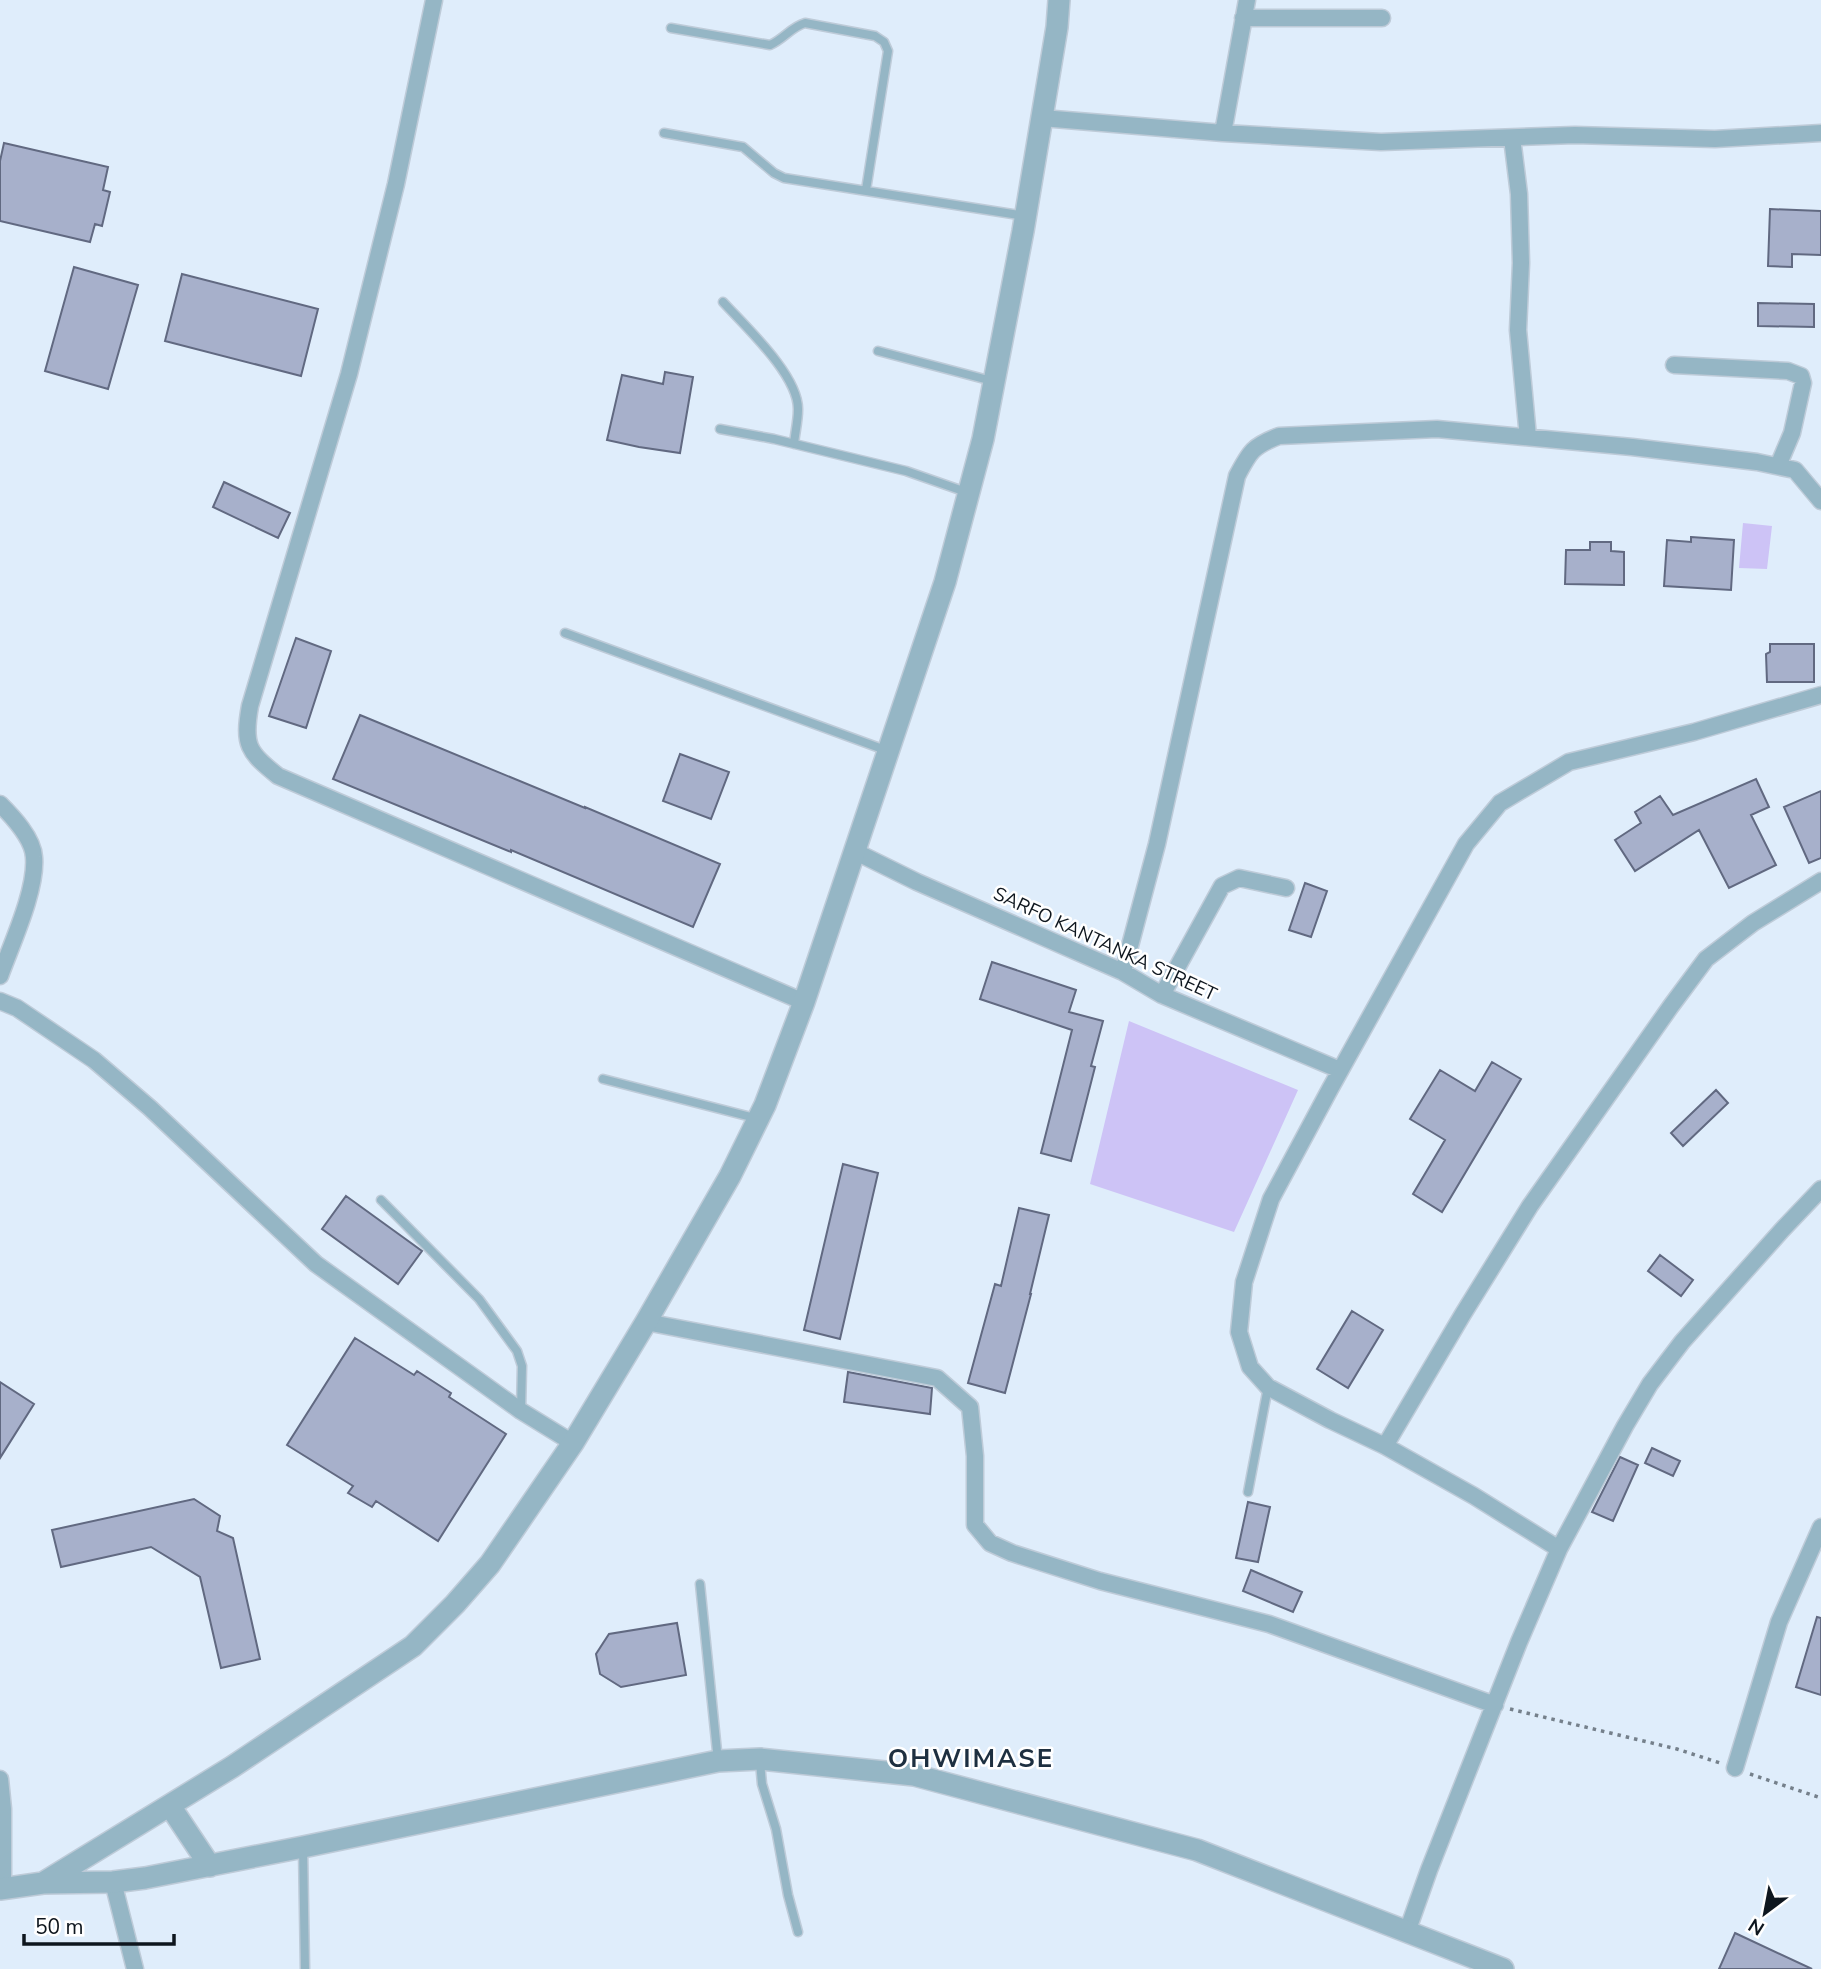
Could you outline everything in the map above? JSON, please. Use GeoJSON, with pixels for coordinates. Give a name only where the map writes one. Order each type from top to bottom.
{"type":"FeatureCollection","features":[{"type":"Feature","properties":{"kind":"street"},"geometry":{"type":"LineString","coordinates":[[434,0],[396,184],[349,374],[250,706],[246,728],[250,748],[258,760],[278,776],[804,1002]]}},
{"type":"Feature","properties":{"kind":"street"},"geometry":{"type":"LineString","coordinates":[[43,1883],[232,1767],[413,1646],[455,1604],[490,1564],[573,1443],[730,1176],[758,1119],[804,1002],[945,582],[983,439],[995,381],[1026,216],[1057,27],[1059,0]]}},
{"type":"Feature","properties":{"kind":"street"},"geometry":{"type":"LineString","coordinates":[[1223,133],[1247,0]]}},
{"type":"Feature","properties":{"kind":"street"},"geometry":{"type":"LineString","coordinates":[[1243,18],[1382,18]]}},
{"type":"Feature","properties":{"kind":"street"},"geometry":{"type":"LineString","coordinates":[[1042,118],[1223,133],[1381,142],[1575,135],[1715,139],[1821,133]]}},
{"type":"Feature","properties":{"kind":"street"},"geometry":{"type":"LineString","coordinates":[[1512,138],[1519,194],[1521,263],[1518,330],[1528,437]]}},
{"type":"Feature","properties":{"kind":"street"},"geometry":{"type":"LineString","coordinates":[[1674,365],[1788,371],[1801,376],[1803,383],[1792,433],[1778,467]]}},
{"type":"Feature","properties":{"kind":"street"},"geometry":{"type":"LineString","coordinates":[[1123,972],[1160,830],[1237,476],[1246,457],[1259,444],[1279,436],[1437,429],[1632,447],[1757,462],[1795,470],[1821,502]]}},
{"type":"Feature","properties":{"kind":"street"},"geometry":{"type":"LineString","coordinates":[[1559,1549],[1474,1496],[1268,1387],[1250,1367],[1239,1332],[1244,1282],[1272,1199],[1340,1070],[1466,844],[1500,803],[1569,762],[1694,732],[1821,695]]}},
{"type":"Feature","properties":{"kind":"street"},"geometry":{"type":"LineString","coordinates":[[0,804],[20,824],[34,855],[32,885],[0,976]]}},
{"type":"Feature","properties":{"kind":"street","name":"SARFO KANTANKA STREET"},"geometry":{"type":"LineString","coordinates":[[854,851],[953,898],[1123,972],[1163,995],[1340,1070]]}},
{"type":"Feature","properties":{"kind":"street"},"geometry":{"type":"LineString","coordinates":[[1163,995],[1222,886],[1240,878],[1286,888]]}},
{"type":"Feature","properties":{"kind":"street"},"geometry":{"type":"LineString","coordinates":[[1385,1447],[1530,1206],[1706,959],[1753,923],[1821,881]]}},
{"type":"Feature","properties":{"kind":"street"},"geometry":{"type":"LineString","coordinates":[[0,1001],[17,1008],[94,1060],[150,1108],[316,1264],[521,1411],[573,1443]]}},
{"type":"Feature","properties":{"kind":"street"},"geometry":{"type":"LineString","coordinates":[[1407,1932],[1519,1642],[1559,1549],[1650,1384],[1682,1342],[1821,1189]]}},
{"type":"Feature","properties":{"kind":"street"},"geometry":{"type":"LineString","coordinates":[[646,1322],[937,1378],[970,1407],[975,1456],[975,1525],[990,1543],[1012,1553],[1100,1581],[1269,1624],[1494,1705]]}},
{"type":"Feature","properties":{"kind":"street"},"geometry":{"type":"LineString","coordinates":[[1735,1768],[1780,1622],[1821,1527]]}},
{"type":"Feature","properties":{"kind":"street"},"geometry":{"type":"LineString","coordinates":[[0,1779],[3,1809],[1,1889],[43,1883],[113,1882],[211,1866],[718,1761],[760,1759],[914,1775],[1197,1850],[1503,1969]]}},
{"type":"Feature","properties":{"kind":"street"},"geometry":{"type":"LineString","coordinates":[[170,1806],[211,1866]]}},
{"type":"Feature","properties":{"kind":"street"},"geometry":{"type":"LineString","coordinates":[[113,1882],[135,1969]]}},
{"type":"Feature","properties":{"kind":"lane"},"geometry":{"type":"LineString","coordinates":[[671,28],[770,45],[779,41],[795,26],[806,23],[876,36],[884,42],[888,51],[866,190]]}},
{"type":"Feature","properties":{"kind":"lane"},"geometry":{"type":"LineString","coordinates":[[664,133],[743,147],[774,173],[784,177],[1026,216]]}},
{"type":"Feature","properties":{"kind":"lane"},"geometry":{"type":"LineString","coordinates":[[723,302],[779,364],[795,393],[798,409],[794,444]]}},
{"type":"Feature","properties":{"kind":"lane"},"geometry":{"type":"LineString","coordinates":[[878,351],[995,381]]}},
{"type":"Feature","properties":{"kind":"lane"},"geometry":{"type":"LineString","coordinates":[[720,429],[906,471],[969,493]]}},
{"type":"Feature","properties":{"kind":"lane"},"geometry":{"type":"LineString","coordinates":[[565,633],[888,751]]}},
{"type":"Feature","properties":{"kind":"lane"},"geometry":{"type":"LineString","coordinates":[[603,1079],[758,1119]]}},
{"type":"Feature","properties":{"kind":"lane"},"geometry":{"type":"LineString","coordinates":[[381,1200],[479,1298],[517,1351],[522,1366],[521,1411]]}},
{"type":"Feature","properties":{"kind":"lane"},"geometry":{"type":"LineString","coordinates":[[1248,1493],[1268,1387]]}},
{"type":"Feature","properties":{"kind":"lane"},"geometry":{"type":"LineString","coordinates":[[700,1584],[718,1761]]}},
{"type":"Feature","properties":{"kind":"lane"},"geometry":{"type":"LineString","coordinates":[[760,1759],[762,1784],[776,1829],[798,1932]]}},
{"type":"Feature","properties":{"kind":"lane"},"geometry":{"type":"LineString","coordinates":[[303,1847],[305,1969]]}},
{"type":"Feature","properties":{"kind":"path"},"geometry":{"type":"LineString","coordinates":[[1494,1705],[1677,1749],[1821,1798]]}},
{"type":"Feature","properties":{"kind":"shaded area"},"geometry":{"type":"Polygon","coordinates":[[[1743,523],[1772,526],[1767,569],[1739,568],[1743,523]]]}},
{"type":"Feature","properties":{"kind":"shaded area"},"geometry":{"type":"Polygon","coordinates":[[[1129,1021],[1298,1090],[1234,1232],[1090,1184],[1129,1021]]]}},
{"type":"Feature","properties":{"kind":"building"},"geometry":{"type":"Polygon","coordinates":[[[4,143],[108,167],[103,190],[110,192],[102,226],[95,224],[90,242],[0,221],[0,161],[4,143]]]}},
{"type":"Feature","properties":{"kind":"building"},"geometry":{"type":"Polygon","coordinates":[[[1770,209],[1821,211],[1821,255],[1792,254],[1792,267],[1768,266],[1770,209]]]}},
{"type":"Feature","properties":{"kind":"building"},"geometry":{"type":"Polygon","coordinates":[[[74,267],[138,285],[108,389],[45,371],[74,267]]]}},
{"type":"Feature","properties":{"kind":"building"},"geometry":{"type":"Polygon","coordinates":[[[182,274],[318,309],[301,376],[165,341],[182,274]]]}},
{"type":"Feature","properties":{"kind":"building"},"geometry":{"type":"Polygon","coordinates":[[[1758,303],[1814,304],[1814,327],[1758,326],[1758,303]]]}},
{"type":"Feature","properties":{"kind":"building"},"geometry":{"type":"Polygon","coordinates":[[[665,372],[693,377],[680,453],[607,440],[622,375],[663,384],[665,372]]]}},
{"type":"Feature","properties":{"kind":"building"},"geometry":{"type":"Polygon","coordinates":[[[224,482],[290,513],[278,538],[213,507],[224,482]]]}},
{"type":"Feature","properties":{"kind":"building"},"geometry":{"type":"Polygon","coordinates":[[[1691,537],[1734,540],[1731,590],[1664,586],[1667,540],[1691,542],[1691,537]]]}},
{"type":"Feature","properties":{"kind":"building"},"geometry":{"type":"Polygon","coordinates":[[[1590,542],[1611,542],[1611,551],[1624,552],[1624,585],[1565,584],[1566,550],[1590,550],[1590,542]]]}},
{"type":"Feature","properties":{"kind":"building"},"geometry":{"type":"Polygon","coordinates":[[[296,638],[331,651],[306,728],[269,716],[296,638]]]}},
{"type":"Feature","properties":{"kind":"building"},"geometry":{"type":"Polygon","coordinates":[[[1770,644],[1814,644],[1814,682],[1767,682],[1766,654],[1770,652],[1770,644]]]}},
{"type":"Feature","properties":{"kind":"building"},"geometry":{"type":"Polygon","coordinates":[[[360,715],[720,864],[693,927],[333,779],[360,715]]]}},
{"type":"Feature","properties":{"kind":"building"},"geometry":{"type":"Polygon","coordinates":[[[680,754],[729,772],[711,819],[663,801],[680,754]]]}},
{"type":"Feature","properties":{"kind":"building"},"geometry":{"type":"Polygon","coordinates":[[[1756,779],[1769,807],[1751,815],[1776,865],[1729,888],[1699,830],[1635,871],[1615,840],[1641,823],[1635,812],[1660,796],[1673,815],[1756,779]]]}},
{"type":"Feature","properties":{"kind":"building"},"geometry":{"type":"Polygon","coordinates":[[[1821,791],[1821,858],[1809,863],[1784,807],[1821,791]]]}},
{"type":"Feature","properties":{"kind":"building"},"geometry":{"type":"Polygon","coordinates":[[[1305,883],[1327,891],[1311,937],[1289,930],[1305,883]]]}},
{"type":"Feature","properties":{"kind":"building"},"geometry":{"type":"Polygon","coordinates":[[[992,962],[1076,990],[1069,1012],[1103,1021],[1091,1066],[1095,1067],[1071,1161],[1041,1153],[1072,1030],[980,999],[992,962]]]}},
{"type":"Feature","properties":{"kind":"building"},"geometry":{"type":"Polygon","coordinates":[[[1492,1062],[1521,1079],[1442,1212],[1413,1194],[1445,1140],[1410,1119],[1440,1070],[1475,1091],[1492,1062]]]}},
{"type":"Feature","properties":{"kind":"building"},"geometry":{"type":"Polygon","coordinates":[[[1716,1090],[1728,1103],[1683,1146],[1671,1133],[1716,1090]]]}},
{"type":"Feature","properties":{"kind":"building"},"geometry":{"type":"Polygon","coordinates":[[[843,1164],[878,1173],[840,1339],[804,1330],[843,1164]]]}},
{"type":"Feature","properties":{"kind":"building"},"geometry":{"type":"Polygon","coordinates":[[[346,1196],[422,1251],[398,1284],[322,1229],[346,1196]]]}},
{"type":"Feature","properties":{"kind":"building"},"geometry":{"type":"Polygon","coordinates":[[[1019,1208],[1049,1215],[1005,1393],[968,1383],[995,1284],[1001,1286],[1019,1208]]]}},
{"type":"Feature","properties":{"kind":"building"},"geometry":{"type":"Polygon","coordinates":[[[1660,1255],[1693,1280],[1681,1296],[1648,1271],[1660,1255]]]}},
{"type":"Feature","properties":{"kind":"building"},"geometry":{"type":"Polygon","coordinates":[[[1352,1311],[1383,1330],[1348,1388],[1317,1369],[1352,1311]]]}},
{"type":"Feature","properties":{"kind":"building"},"geometry":{"type":"Polygon","coordinates":[[[355,1338],[414,1375],[417,1371],[451,1393],[449,1397],[506,1434],[438,1541],[376,1501],[372,1507],[348,1493],[353,1486],[287,1445],[355,1338]]]}},
{"type":"Feature","properties":{"kind":"building"},"geometry":{"type":"Polygon","coordinates":[[[848,1372],[932,1388],[930,1414],[844,1402],[848,1372]]]}},
{"type":"Feature","properties":{"kind":"building"},"geometry":{"type":"Polygon","coordinates":[[[0,1382],[34,1404],[0,1458],[0,1382]]]}},
{"type":"Feature","properties":{"kind":"building"},"geometry":{"type":"Polygon","coordinates":[[[1652,1448],[1680,1461],[1673,1476],[1645,1463],[1652,1448]]]}},
{"type":"Feature","properties":{"kind":"building"},"geometry":{"type":"Polygon","coordinates":[[[1620,1457],[1638,1465],[1613,1521],[1592,1512],[1620,1457]]]}},
{"type":"Feature","properties":{"kind":"building"},"geometry":{"type":"Polygon","coordinates":[[[194,1499],[220,1516],[217,1531],[233,1538],[260,1659],[221,1668],[200,1577],[151,1547],[61,1567],[52,1530],[194,1499]]]}},
{"type":"Feature","properties":{"kind":"building"},"geometry":{"type":"Polygon","coordinates":[[[1248,1502],[1270,1507],[1258,1562],[1236,1558],[1248,1502]]]}},
{"type":"Feature","properties":{"kind":"building"},"geometry":{"type":"Polygon","coordinates":[[[1251,1570],[1302,1592],[1293,1612],[1243,1591],[1251,1570]]]}},
{"type":"Feature","properties":{"kind":"building"},"geometry":{"type":"Polygon","coordinates":[[[1817,1617],[1821,1618],[1821,1695],[1796,1687],[1817,1617]]]}},
{"type":"Feature","properties":{"kind":"building"},"geometry":{"type":"Polygon","coordinates":[[[677,1623],[686,1675],[621,1687],[600,1674],[596,1654],[609,1634],[677,1623]]]}},
{"type":"Feature","properties":{"kind":"building"},"geometry":{"type":"Polygon","coordinates":[[[1735,1933],[1812,1969],[1719,1969],[1735,1933]]]}},
{"type":"Feature","properties":{"kind":"district","name":"OHWIMASE"},"geometry":{"type":"Point","coordinates":[971,1758]}}]}
